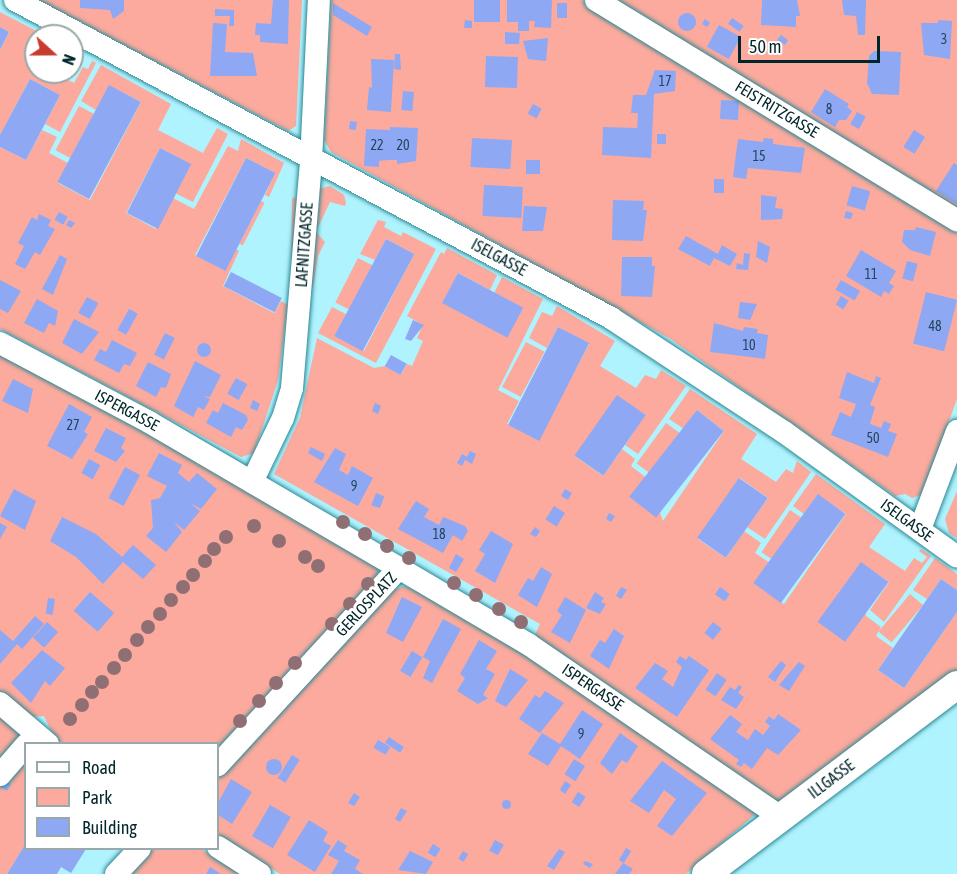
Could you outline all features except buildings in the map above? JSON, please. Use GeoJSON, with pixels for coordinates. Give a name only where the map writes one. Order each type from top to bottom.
{"type":"FeatureCollection","features":[{"type":"Feature","properties":{"kind":"street","name":"ISELGASSE"},"geometry":{"type":"LineString","coordinates":[[15,0],[293,148],[311,161],[611,318],[775,425],[957,557]]}},
{"type":"Feature","properties":{"kind":"street","name":"LAFNITZGASSE"},"geometry":{"type":"LineString","coordinates":[[252,482],[283,418],[292,388],[311,161],[319,0]]}},
{"type":"Feature","properties":{"kind":"street","name":"FEISTRITZGASSE"},"geometry":{"type":"LineString","coordinates":[[596,0],[957,220]]}},
{"type":"Feature","properties":{"kind":"street","name":"ISPERGASSE"},"geometry":{"type":"LineString","coordinates":[[0,342],[252,482]]}},
{"type":"Feature","properties":{"kind":"street"},"geometry":{"type":"LineString","coordinates":[[920,529],[957,430]]}},
{"type":"Feature","properties":{"kind":"street","name":"GERLOSPLATZ"},"geometry":{"type":"LineString","coordinates":[[219,764],[399,568],[252,482]]}},
{"type":"Feature","properties":{"kind":"street","name":"ISPERGASSE"},"geometry":{"type":"LineString","coordinates":[[399,568],[528,644],[781,817]]}},
{"type":"Feature","properties":{"kind":"street","name":"ILLGASSE"},"geometry":{"type":"LineString","coordinates":[[706,874],[957,685]]}},
{"type":"Feature","properties":{"kind":"street"},"geometry":{"type":"LineString","coordinates":[[0,703],[34,741]]}},
{"type":"Feature","properties":{"kind":"street"},"geometry":{"type":"LineString","coordinates":[[0,775],[24,751]]}},
{"type":"Feature","properties":{"kind":"street"},"geometry":{"type":"LineString","coordinates":[[219,848],[260,874]]}},
{"type":"Feature","properties":{"kind":"street"},"geometry":{"type":"LineString","coordinates":[[116,874],[139,850]]}},
{"type":"Feature","properties":{"kind":"green space"},"geometry":{"type":"Polygon","coordinates":[[[38,0],[302,0],[296,126],[288,131],[38,0]]]}},
{"type":"Feature","properties":{"kind":"green space"},"geometry":{"type":"Polygon","coordinates":[[[331,0],[582,0],[957,231],[957,399],[923,494],[912,498],[905,494],[895,496],[669,338],[331,152],[324,140],[331,0]]]}},
{"type":"Feature","properties":{"kind":"green space"},"geometry":{"type":"Polygon","coordinates":[[[605,0],[957,0],[957,210],[605,0]]]}},
{"type":"Feature","properties":{"kind":"green space"},"geometry":{"type":"Polygon","coordinates":[[[0,12],[24,25],[24,84],[27,84],[0,135],[0,50],[9,32],[0,27],[0,12]]]}},
{"type":"Feature","properties":{"kind":"green space"},"geometry":{"type":"Polygon","coordinates":[[[92,61],[96,63],[60,132],[45,124],[60,95],[39,84],[84,84],[84,67],[88,69],[92,61]]]}},
{"type":"Feature","properties":{"kind":"green space"},"geometry":{"type":"Polygon","coordinates":[[[101,65],[171,104],[158,130],[203,153],[217,128],[228,134],[193,202],[175,193],[190,164],[160,148],[126,213],[156,229],[173,198],[194,209],[228,146],[238,151],[241,139],[284,163],[269,197],[265,195],[275,173],[246,158],[195,255],[224,270],[236,249],[239,251],[223,286],[274,313],[281,301],[288,305],[278,380],[254,453],[241,457],[0,329],[0,147],[26,160],[42,130],[57,137],[49,153],[68,163],[58,183],[90,200],[141,102],[110,86],[96,110],[81,101],[101,65]]]}},
{"type":"Feature","properties":{"kind":"green space"},"geometry":{"type":"Polygon","coordinates":[[[79,106],[94,114],[71,158],[56,150],[79,106]]]}},
{"type":"Feature","properties":{"kind":"green space"},"geometry":{"type":"Polygon","coordinates":[[[330,186],[344,195],[346,203],[345,206],[330,202],[316,232],[325,242],[318,256],[313,288],[311,287],[318,189],[330,186]]]}},
{"type":"Feature","properties":{"kind":"green space"},"geometry":{"type":"Polygon","coordinates":[[[294,197],[298,200],[291,268],[292,199],[294,197]]]}},
{"type":"Feature","properties":{"kind":"green space"},"geometry":{"type":"Polygon","coordinates":[[[261,201],[265,203],[243,246],[239,244],[261,201]]]}},
{"type":"Feature","properties":{"kind":"green space"},"geometry":{"type":"Polygon","coordinates":[[[378,220],[386,222],[384,227],[401,236],[403,232],[436,249],[376,363],[318,333],[332,307],[346,314],[335,336],[364,351],[414,254],[386,239],[375,260],[360,254],[378,220]]]}},
{"type":"Feature","properties":{"kind":"green space"},"geometry":{"type":"Polygon","coordinates":[[[447,248],[497,275],[490,290],[458,273],[443,303],[507,337],[523,308],[494,293],[502,277],[543,299],[498,390],[519,401],[507,424],[538,440],[589,344],[558,327],[547,348],[529,338],[542,312],[552,316],[557,306],[615,341],[600,366],[636,388],[645,375],[656,379],[661,370],[686,386],[638,454],[625,445],[645,415],[617,396],[575,456],[603,476],[622,449],[635,459],[631,466],[648,479],[663,521],[724,431],[697,410],[684,429],[669,419],[690,389],[757,434],[741,459],[776,482],[786,469],[793,473],[797,461],[811,472],[765,539],[747,527],[768,498],[740,478],[698,539],[726,558],[744,531],[761,543],[755,553],[770,563],[755,584],[784,604],[846,514],[818,495],[804,514],[793,506],[816,474],[885,524],[869,547],[905,571],[914,558],[922,563],[927,557],[919,551],[921,549],[931,556],[884,622],[870,610],[889,582],[861,563],[866,616],[881,627],[876,636],[893,648],[878,670],[904,688],[957,612],[957,670],[782,806],[534,637],[540,624],[274,474],[300,418],[317,338],[374,368],[385,366],[401,375],[407,364],[412,366],[423,341],[417,338],[423,325],[407,316],[441,252],[444,254],[447,248]]]}},
{"type":"Feature","properties":{"kind":"green space"},"geometry":{"type":"Polygon","coordinates":[[[358,258],[372,265],[350,310],[335,303],[358,258]]]}},
{"type":"Feature","properties":{"kind":"green space"},"geometry":{"type":"Polygon","coordinates":[[[526,342],[545,352],[521,397],[502,387],[526,342]]]}},
{"type":"Feature","properties":{"kind":"green space"},"geometry":{"type":"Polygon","coordinates":[[[0,355],[229,478],[378,567],[378,576],[219,756],[219,742],[61,742],[55,739],[44,716],[30,717],[0,692],[0,355]]]}},
{"type":"Feature","properties":{"kind":"green space"},"geometry":{"type":"Polygon","coordinates":[[[666,423],[680,433],[650,473],[637,463],[666,423]]]}},
{"type":"Feature","properties":{"kind":"green space"},"geometry":{"type":"Polygon","coordinates":[[[957,491],[957,538],[949,533],[945,519],[957,491]]]}},
{"type":"Feature","properties":{"kind":"green space"},"geometry":{"type":"Polygon","coordinates":[[[790,510],[802,518],[773,560],[761,552],[790,510]]]}},
{"type":"Feature","properties":{"kind":"green space"},"geometry":{"type":"Polygon","coordinates":[[[935,558],[957,574],[957,590],[941,579],[927,599],[913,590],[935,558]]]}},
{"type":"Feature","properties":{"kind":"green space"},"geometry":{"type":"Polygon","coordinates":[[[405,586],[476,620],[761,809],[686,874],[280,874],[219,836],[219,777],[388,591],[405,586]]]}},
{"type":"Feature","properties":{"kind":"green space"},"geometry":{"type":"Polygon","coordinates":[[[910,594],[923,605],[892,642],[879,632],[910,594]]]}},
{"type":"Feature","properties":{"kind":"green space"},"geometry":{"type":"Polygon","coordinates":[[[0,713],[20,730],[20,742],[0,767],[0,713]]]}},
{"type":"Feature","properties":{"kind":"green space"},"geometry":{"type":"Polygon","coordinates":[[[24,754],[24,847],[7,874],[0,874],[0,784],[24,754]]]}},
{"type":"Feature","properties":{"kind":"green space"},"geometry":{"type":"Polygon","coordinates":[[[150,850],[203,850],[242,874],[128,874],[150,850]]]}}]}
